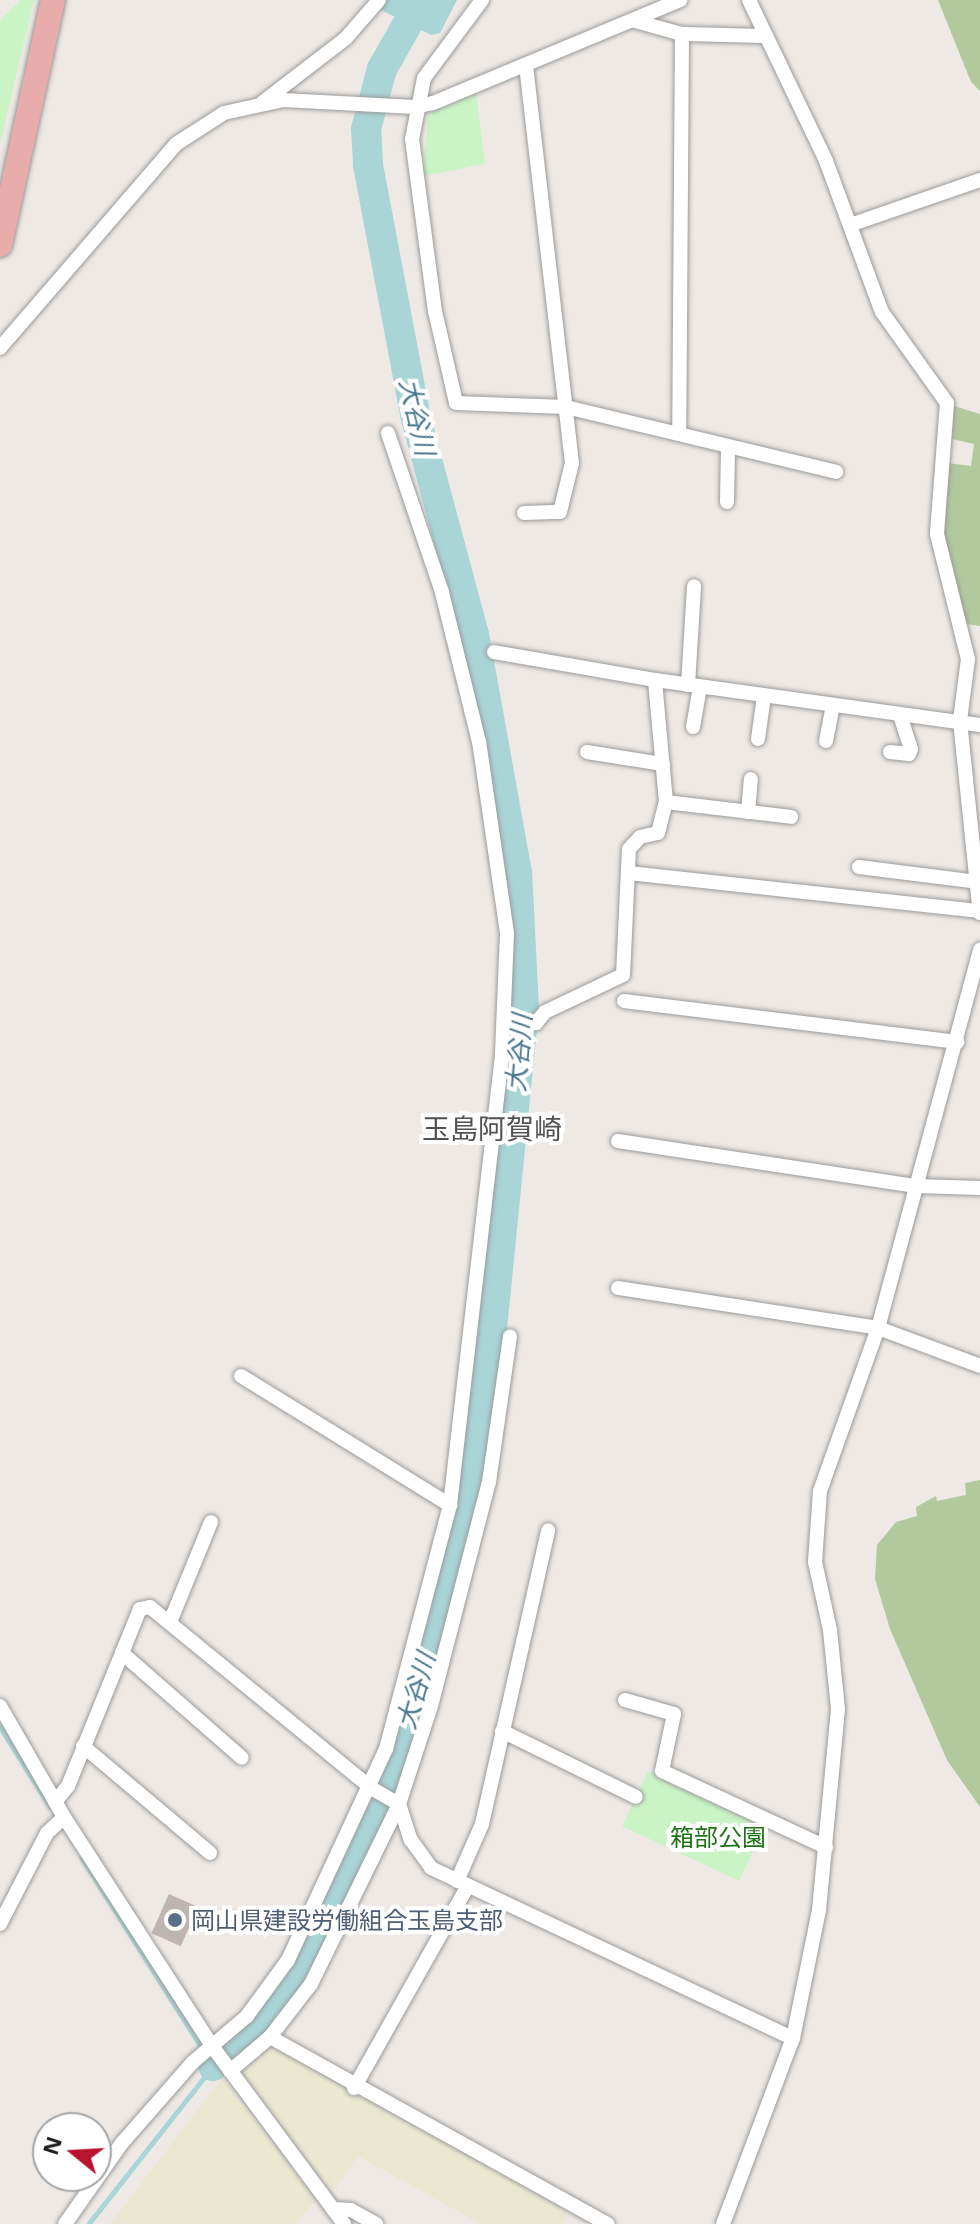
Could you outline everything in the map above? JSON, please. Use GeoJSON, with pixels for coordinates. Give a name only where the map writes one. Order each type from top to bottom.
{"type":"FeatureCollection","features":[{"type":"Feature","properties":{"kind":"highway"},"geometry":{"type":"LineString","coordinates":[[0,245],[53,0]]}},
{"type":"Feature","properties":{"kind":"street"},"geometry":{"type":"LineString","coordinates":[[263,102],[346,38],[379,0]]}},
{"type":"Feature","properties":{"kind":"street"},"geometry":{"type":"LineString","coordinates":[[482,0],[436,59],[415,107],[412,139],[419,203],[451,396],[462,407],[566,407],[836,472]]}},
{"type":"Feature","properties":{"kind":"street"},"geometry":{"type":"LineString","coordinates":[[0,348],[176,144],[224,113],[263,102],[324,100],[394,102],[415,107],[526,67],[680,0]]}},
{"type":"Feature","properties":{"kind":"street"},"geometry":{"type":"LineString","coordinates":[[629,873],[980,912],[960,721],[968,659],[937,534],[947,403],[882,312],[826,161],[749,0]]}},
{"type":"Feature","properties":{"kind":"street"},"geometry":{"type":"LineString","coordinates":[[635,21],[682,34],[766,36]]}},
{"type":"Feature","properties":{"kind":"street"},"geometry":{"type":"LineString","coordinates":[[679,434],[682,34]]}},
{"type":"Feature","properties":{"kind":"street"},"geometry":{"type":"LineString","coordinates":[[524,513],[564,508],[572,463],[526,67]]}},
{"type":"Feature","properties":{"kind":"street"},"geometry":{"type":"LineString","coordinates":[[850,225],[980,180]]}},
{"type":"Feature","properties":{"kind":"street"},"geometry":{"type":"LineString","coordinates":[[65,2224],[122,2143],[195,2060],[272,1987],[371,1788],[386,1749],[450,1505],[504,1021],[507,933],[479,742],[442,592],[388,433]]}},
{"type":"Feature","properties":{"kind":"street"},"geometry":{"type":"LineString","coordinates":[[727,502],[728,448]]}},
{"type":"Feature","properties":{"kind":"street"},"geometry":{"type":"LineString","coordinates":[[693,727],[694,586]]}},
{"type":"Feature","properties":{"kind":"street"},"geometry":{"type":"LineString","coordinates":[[494,652],[694,686],[980,725]]}},
{"type":"Feature","properties":{"kind":"street"},"geometry":{"type":"LineString","coordinates":[[504,1021],[536,1023],[545,1012],[612,985],[623,975],[632,841],[658,833],[666,802],[655,680]]}},
{"type":"Feature","properties":{"kind":"street"},"geometry":{"type":"LineString","coordinates":[[758,739],[764,696]]}},
{"type":"Feature","properties":{"kind":"street"},"geometry":{"type":"LineString","coordinates":[[826,741],[833,706]]}},
{"type":"Feature","properties":{"kind":"street"},"geometry":{"type":"LineString","coordinates":[[890,752],[909,754],[911,749],[900,716]]}},
{"type":"Feature","properties":{"kind":"street"},"geometry":{"type":"LineString","coordinates":[[587,752],[663,764]]}},
{"type":"Feature","properties":{"kind":"street"},"geometry":{"type":"LineString","coordinates":[[748,812],[751,779]]}},
{"type":"Feature","properties":{"kind":"street"},"geometry":{"type":"LineString","coordinates":[[666,802],[791,817]]}},
{"type":"Feature","properties":{"kind":"street"},"geometry":{"type":"LineString","coordinates":[[859,867],[977,882]]}},
{"type":"Feature","properties":{"kind":"street"},"geometry":{"type":"LineString","coordinates":[[723,2224],[793,2038],[808,1974],[826,1847],[837,1679],[813,1537],[820,1491],[878,1328],[980,949]]}},
{"type":"Feature","properties":{"kind":"street"},"geometry":{"type":"LineString","coordinates":[[624,1001],[957,1042]]}},
{"type":"Feature","properties":{"kind":"street"},"geometry":{"type":"LineString","coordinates":[[618,1141],[915,1186],[980,1188]]}},
{"type":"Feature","properties":{"kind":"street"},"geometry":{"type":"LineString","coordinates":[[618,1288],[878,1328],[980,1366]]}},
{"type":"Feature","properties":{"kind":"street"},"geometry":{"type":"LineString","coordinates":[[230,2071],[270,2037],[311,1984],[399,1804],[431,1706],[489,1482],[510,1337]]}},
{"type":"Feature","properties":{"kind":"street"},"geometry":{"type":"LineString","coordinates":[[241,1376],[450,1505]]}},
{"type":"Feature","properties":{"kind":"street"},"geometry":{"type":"LineString","coordinates":[[170,1622],[211,1522]]}},
{"type":"Feature","properties":{"kind":"street"},"geometry":{"type":"LineString","coordinates":[[354,2088],[462,1884],[482,1824],[548,1530]]}},
{"type":"Feature","properties":{"kind":"street"},"geometry":{"type":"LineString","coordinates":[[55,1802],[68,1786],[140,1609],[150,1607],[371,1788],[399,1804],[421,1858],[462,1884],[793,2038]]}},
{"type":"Feature","properties":{"kind":"street"},"geometry":{"type":"LineString","coordinates":[[122,1653],[242,1758]]}},
{"type":"Feature","properties":{"kind":"street"},"geometry":{"type":"LineString","coordinates":[[625,1700],[674,1714],[662,1771],[826,1847]]}},
{"type":"Feature","properties":{"kind":"street"},"geometry":{"type":"LineString","coordinates":[[0,1706],[55,1802],[58,1821],[211,2046],[344,2224]]}},
{"type":"Feature","properties":{"kind":"street"},"geometry":{"type":"LineString","coordinates":[[502,1731],[636,1797]]}},
{"type":"Feature","properties":{"kind":"street"},"geometry":{"type":"LineString","coordinates":[[83,1746],[210,1853]]}},
{"type":"Feature","properties":{"kind":"street"},"geometry":{"type":"LineString","coordinates":[[0,1924],[58,1821]]}},
{"type":"Feature","properties":{"kind":"street"},"geometry":{"type":"LineString","coordinates":[[270,2037],[354,2088],[608,2224]]}},
{"type":"Feature","properties":{"kind":"street"},"geometry":{"type":"LineString","coordinates":[[333,2209],[351,2210],[376,2224]]}},
{"type":"Feature","properties":{"kind":"shaded area"},"geometry":{"type":"Polygon","coordinates":[[[271,2044],[570,2208],[562,2224],[481,2224],[358,2156],[331,2196],[240,2076],[271,2044]]]}},
{"type":"Feature","properties":{"kind":"shaded area"},"geometry":{"type":"Polygon","coordinates":[[[222,2078],[316,2200],[296,2224],[110,2224],[222,2078]]]}},
{"type":"Feature","properties":{"kind":"green space"},"geometry":{"type":"Polygon","coordinates":[[[21,0],[34,0],[0,145],[0,20],[21,0]]]}},
{"type":"Feature","properties":{"kind":"green space"},"geometry":{"type":"Polygon","coordinates":[[[938,0],[980,0],[980,91],[971,82],[938,0]]]}},
{"type":"Feature","properties":{"kind":"green space"},"geometry":{"type":"Polygon","coordinates":[[[476,92],[485,164],[423,176],[428,113],[476,92]]]}},
{"type":"Feature","properties":{"kind":"green space"},"geometry":{"type":"Polygon","coordinates":[[[954,406],[980,414],[980,626],[966,624],[944,552],[948,463],[971,466],[974,444],[952,439],[954,406]]]}},
{"type":"Feature","properties":{"kind":"green space"},"geometry":{"type":"Polygon","coordinates":[[[980,1480],[980,1807],[947,1760],[890,1629],[875,1579],[877,1545],[896,1522],[917,1516],[916,1507],[936,1496],[937,1501],[966,1495],[965,1483],[980,1480]]]}},
{"type":"Feature","properties":{"kind":"green space","name":"箱部公園"},"geometry":{"type":"Polygon","coordinates":[[[648,1771],[765,1826],[739,1881],[622,1826],[648,1771]]]}},
{"type":"Feature","properties":{"kind":"water"},"geometry":{"type":"Polygon","coordinates":[[[387,0],[457,0],[440,33],[431,35],[381,10],[387,0]]]}},
{"type":"Feature","properties":{"kind":"building","name":"岡山県建設労働組合玉島支部"},"geometry":{"type":"Polygon","coordinates":[[[169,1894],[198,1907],[181,1946],[152,1933],[169,1894]]]}},
{"type":"Feature","properties":{"kind":"waterway","name":"大谷川"},"geometry":{"type":"LineString","coordinates":[[213,2066],[262,2023],[298,1977],[385,1798],[450,1570],[487,1379],[524,1009],[517,873],[474,635],[416,419],[368,164],[366,129],[382,69],[421,0]]}},
{"type":"Feature","properties":{"kind":"waterway"},"geometry":{"type":"LineString","coordinates":[[0,1727],[50,1807]]}},
{"type":"Feature","properties":{"kind":"waterway"},"geometry":{"type":"LineString","coordinates":[[81,1857],[213,2066],[88,2224]]}},
{"type":"Feature","properties":{"kind":"place","name":"岡山県建設労働組合玉島支部"},"geometry":{"type":"Point","coordinates":[175,1920]}},
{"type":"Feature","properties":{"kind":"district","name":"玉島阿賀崎"},"geometry":{"type":"Point","coordinates":[492,1128]}}]}
